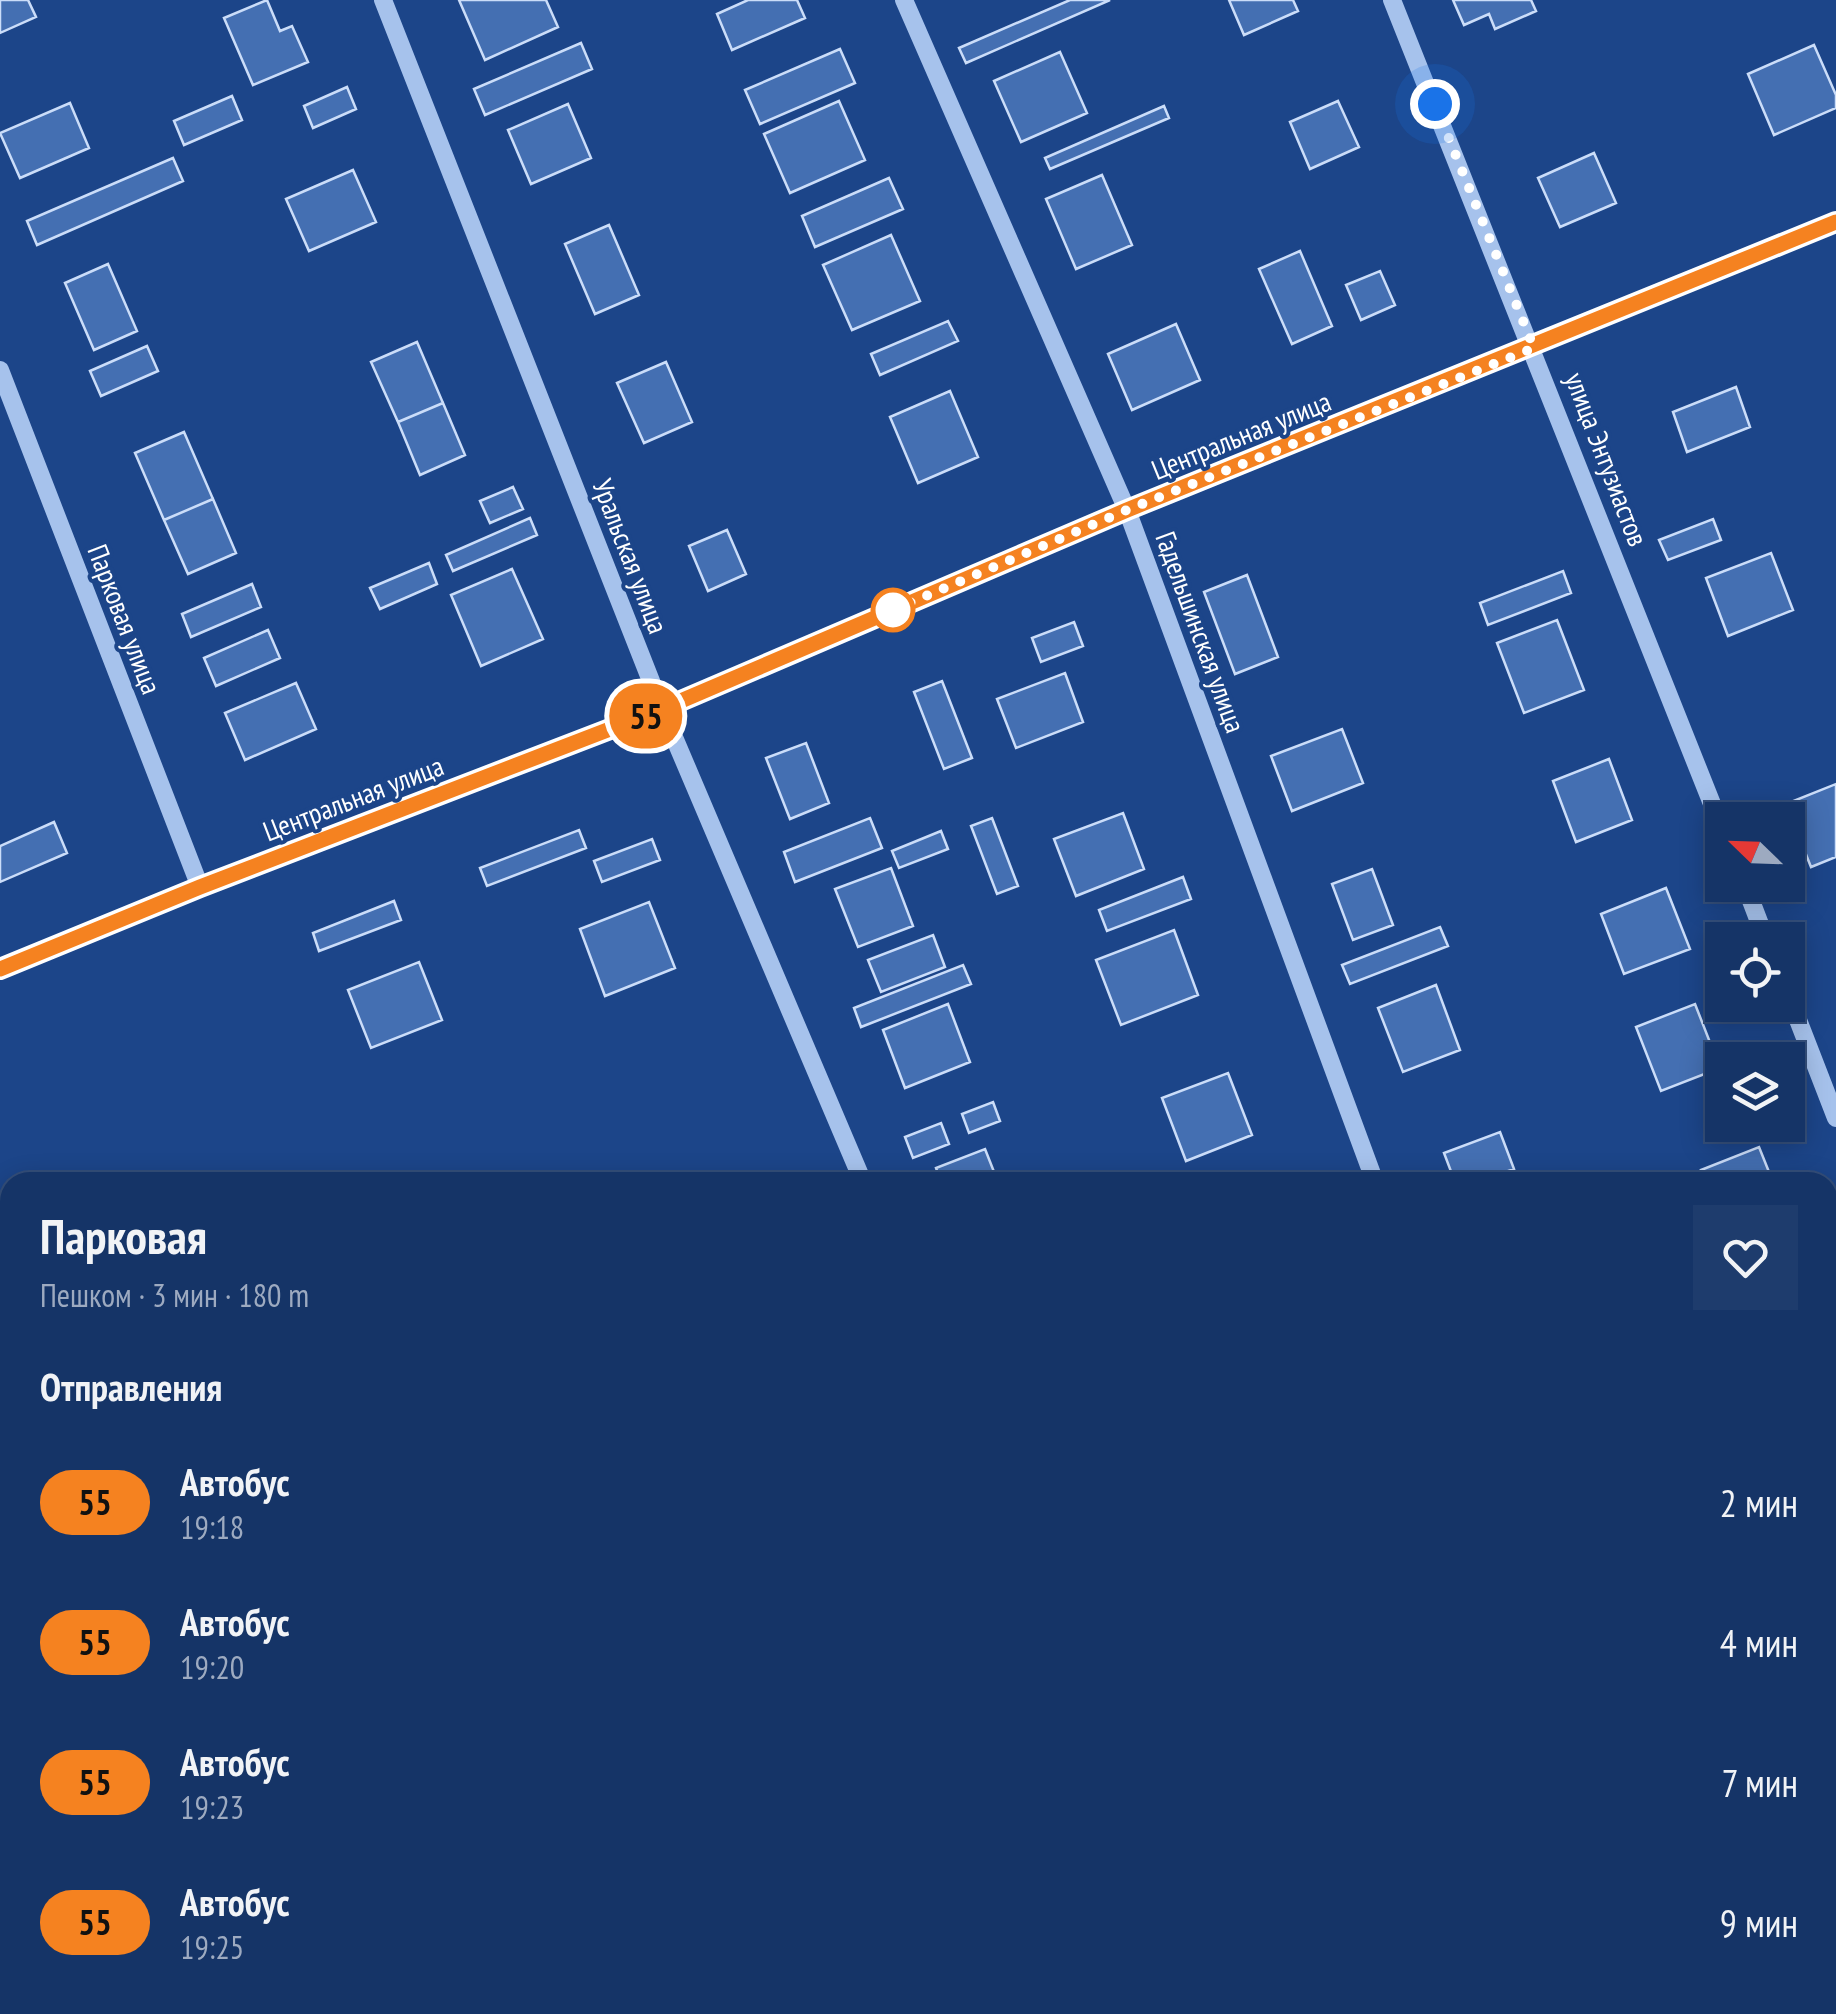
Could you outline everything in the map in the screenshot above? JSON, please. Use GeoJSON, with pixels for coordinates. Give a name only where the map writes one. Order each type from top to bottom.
{"type":"FeatureCollection","features":[{"type":"Feature","properties":{"kind":"street","name":"Уральская улица"},"geometry":{"type":"LineString","coordinates":[[383,0],[662,709],[859,1172]]}},
{"type":"Feature","properties":{"kind":"street","name":"Гадельшинская улица"},"geometry":{"type":"LineString","coordinates":[[904,0],[1127,510],[1371,1172]]}},
{"type":"Feature","properties":{"kind":"street","name":"улица Энтузиастов"},"geometry":{"type":"LineString","coordinates":[[1392,0],[1534,348],[1711,802]]}},
{"type":"Feature","properties":{"kind":"street","name":"Центральная улица"},"geometry":{"type":"LineString","coordinates":[[0,969],[200,887],[662,709],[1127,510],[1534,348],[1836,222]]}},
{"type":"Feature","properties":{"kind":"street","name":"Парковая улица"},"geometry":{"type":"LineString","coordinates":[[0,370],[200,887]]}},
{"type":"Feature","properties":{"kind":"street"},"geometry":{"type":"LineString","coordinates":[[1799,1022],[1836,1118]]}},
{"type":"Feature","properties":{"kind":"building"},"geometry":{"type":"Polygon","coordinates":[[[0,0],[28,0],[36,17],[0,33],[0,0]]]}},
{"type":"Feature","properties":{"kind":"building"},"geometry":{"type":"Polygon","coordinates":[[[267,0],[280,31],[292,26],[308,62],[253,85],[224,18],[267,0]]]}},
{"type":"Feature","properties":{"kind":"building"},"geometry":{"type":"Polygon","coordinates":[[[459,0],[546,0],[558,27],[485,60],[459,0]]]}},
{"type":"Feature","properties":{"kind":"building"},"geometry":{"type":"Polygon","coordinates":[[[748,0],[797,0],[805,18],[732,50],[717,14],[748,0]]]}},
{"type":"Feature","properties":{"kind":"building"},"geometry":{"type":"Polygon","coordinates":[[[1070,0],[1110,0],[966,63],[959,48],[1070,0]]]}},
{"type":"Feature","properties":{"kind":"building"},"geometry":{"type":"Polygon","coordinates":[[[1229,0],[1293,0],[1298,11],[1244,35],[1229,0]]]}},
{"type":"Feature","properties":{"kind":"building"},"geometry":{"type":"Polygon","coordinates":[[[1453,0],[1531,0],[1536,11],[1495,29],[1489,14],[1464,25],[1453,0]]]}},
{"type":"Feature","properties":{"kind":"building"},"geometry":{"type":"Polygon","coordinates":[[[581,43],[592,69],[485,115],[474,89],[581,43]]]}},
{"type":"Feature","properties":{"kind":"building"},"geometry":{"type":"Polygon","coordinates":[[[1814,45],[1836,95],[1836,108],[1774,135],[1748,74],[1814,45]]]}},
{"type":"Feature","properties":{"kind":"building"},"geometry":{"type":"Polygon","coordinates":[[[840,49],[855,83],[760,124],[745,90],[840,49]]]}},
{"type":"Feature","properties":{"kind":"building"},"geometry":{"type":"Polygon","coordinates":[[[1060,52],[1087,113],[1021,142],[994,81],[1060,52]]]}},
{"type":"Feature","properties":{"kind":"building"},"geometry":{"type":"Polygon","coordinates":[[[347,87],[356,109],[313,128],[304,106],[347,87]]]}},
{"type":"Feature","properties":{"kind":"building"},"geometry":{"type":"Polygon","coordinates":[[[232,96],[242,120],[184,145],[174,121],[232,96]]]}},
{"type":"Feature","properties":{"kind":"building"},"geometry":{"type":"Polygon","coordinates":[[[839,101],[865,160],[790,193],[764,134],[839,101]]]}},
{"type":"Feature","properties":{"kind":"building"},"geometry":{"type":"Polygon","coordinates":[[[1338,101],[1359,147],[1310,169],[1290,122],[1338,101]]]}},
{"type":"Feature","properties":{"kind":"building"},"geometry":{"type":"Polygon","coordinates":[[[70,103],[89,148],[20,178],[0,133],[70,103]]]}},
{"type":"Feature","properties":{"kind":"building"},"geometry":{"type":"Polygon","coordinates":[[[568,104],[591,158],[531,184],[508,130],[568,104]]]}},
{"type":"Feature","properties":{"kind":"building"},"geometry":{"type":"Polygon","coordinates":[[[1164,106],[1169,118],[1050,169],[1045,158],[1164,106]]]}},
{"type":"Feature","properties":{"kind":"building"},"geometry":{"type":"Polygon","coordinates":[[[1594,153],[1616,203],[1560,227],[1538,178],[1594,153]]]}},
{"type":"Feature","properties":{"kind":"building"},"geometry":{"type":"Polygon","coordinates":[[[173,158],[183,181],[37,245],[27,221],[173,158]]]}},
{"type":"Feature","properties":{"kind":"building"},"geometry":{"type":"Polygon","coordinates":[[[353,170],[376,222],[309,251],[286,199],[353,170]]]}},
{"type":"Feature","properties":{"kind":"building"},"geometry":{"type":"Polygon","coordinates":[[[1102,175],[1132,245],[1076,269],[1046,199],[1102,175]]]}},
{"type":"Feature","properties":{"kind":"building"},"geometry":{"type":"Polygon","coordinates":[[[889,178],[903,209],[815,247],[802,216],[889,178]]]}},
{"type":"Feature","properties":{"kind":"building"},"geometry":{"type":"Polygon","coordinates":[[[609,225],[639,295],[595,314],[565,244],[609,225]]]}},
{"type":"Feature","properties":{"kind":"building"},"geometry":{"type":"Polygon","coordinates":[[[891,235],[920,301],[852,330],[823,265],[891,235]]]}},
{"type":"Feature","properties":{"kind":"building"},"geometry":{"type":"Polygon","coordinates":[[[1300,251],[1332,326],[1292,344],[1259,269],[1300,251]]]}},
{"type":"Feature","properties":{"kind":"building"},"geometry":{"type":"Polygon","coordinates":[[[108,264],[137,331],[94,350],[65,283],[108,264]]]}},
{"type":"Feature","properties":{"kind":"building"},"geometry":{"type":"Polygon","coordinates":[[[1380,271],[1395,305],[1361,320],[1346,285],[1380,271]]]}},
{"type":"Feature","properties":{"kind":"building"},"geometry":{"type":"Polygon","coordinates":[[[948,321],[958,341],[880,375],[871,354],[948,321]]]}},
{"type":"Feature","properties":{"kind":"building"},"geometry":{"type":"Polygon","coordinates":[[[1176,324],[1200,380],[1132,410],[1108,354],[1176,324]]]}},
{"type":"Feature","properties":{"kind":"building"},"geometry":{"type":"Polygon","coordinates":[[[417,342],[443,403],[398,422],[371,362],[417,342]]]}},
{"type":"Feature","properties":{"kind":"building"},"geometry":{"type":"Polygon","coordinates":[[[147,346],[158,371],[101,396],[90,371],[147,346]]]}},
{"type":"Feature","properties":{"kind":"building"},"geometry":{"type":"Polygon","coordinates":[[[666,362],[692,422],[644,443],[617,383],[666,362]]]}},
{"type":"Feature","properties":{"kind":"building"},"geometry":{"type":"Polygon","coordinates":[[[1736,387],[1750,427],[1687,452],[1673,412],[1736,387]]]}},
{"type":"Feature","properties":{"kind":"building"},"geometry":{"type":"Polygon","coordinates":[[[950,391],[978,457],[918,483],[890,417],[950,391]]]}},
{"type":"Feature","properties":{"kind":"building"},"geometry":{"type":"Polygon","coordinates":[[[443,403],[465,455],[420,475],[398,422],[443,403]]]}},
{"type":"Feature","properties":{"kind":"building"},"geometry":{"type":"Polygon","coordinates":[[[184,432],[213,499],[164,520],[135,453],[184,432]]]}},
{"type":"Feature","properties":{"kind":"building"},"geometry":{"type":"Polygon","coordinates":[[[513,487],[523,509],[490,523],[480,501],[513,487]]]}},
{"type":"Feature","properties":{"kind":"building"},"geometry":{"type":"Polygon","coordinates":[[[213,499],[236,553],[188,574],[164,520],[213,499]]]}},
{"type":"Feature","properties":{"kind":"building"},"geometry":{"type":"Polygon","coordinates":[[[530,518],[537,535],[453,571],[446,555],[530,518]]]}},
{"type":"Feature","properties":{"kind":"building"},"geometry":{"type":"Polygon","coordinates":[[[1713,519],[1721,540],[1668,560],[1659,540],[1713,519]]]}},
{"type":"Feature","properties":{"kind":"building"},"geometry":{"type":"Polygon","coordinates":[[[727,530],[746,574],[708,591],[689,546],[727,530]]]}},
{"type":"Feature","properties":{"kind":"building"},"geometry":{"type":"Polygon","coordinates":[[[1771,553],[1793,610],[1728,636],[1706,578],[1771,553]]]}},
{"type":"Feature","properties":{"kind":"building"},"geometry":{"type":"Polygon","coordinates":[[[429,563],[437,584],[380,609],[370,588],[429,563]]]}},
{"type":"Feature","properties":{"kind":"building"},"geometry":{"type":"Polygon","coordinates":[[[512,569],[543,639],[481,666],[451,595],[512,569]]]}},
{"type":"Feature","properties":{"kind":"building"},"geometry":{"type":"Polygon","coordinates":[[[1563,571],[1571,593],[1488,625],[1480,603],[1563,571]]]}},
{"type":"Feature","properties":{"kind":"building"},"geometry":{"type":"Polygon","coordinates":[[[1247,575],[1278,657],[1235,674],[1204,592],[1247,575]]]}},
{"type":"Feature","properties":{"kind":"building"},"geometry":{"type":"Polygon","coordinates":[[[252,584],[261,607],[191,637],[182,614],[252,584]]]}},
{"type":"Feature","properties":{"kind":"building"},"geometry":{"type":"Polygon","coordinates":[[[1557,620],[1584,690],[1524,713],[1497,643],[1557,620]]]}},
{"type":"Feature","properties":{"kind":"building"},"geometry":{"type":"Polygon","coordinates":[[[1074,622],[1083,646],[1041,662],[1032,638],[1074,622]]]}},
{"type":"Feature","properties":{"kind":"building"},"geometry":{"type":"Polygon","coordinates":[[[268,630],[280,658],[216,686],[204,658],[268,630]]]}},
{"type":"Feature","properties":{"kind":"building"},"geometry":{"type":"Polygon","coordinates":[[[1065,673],[1083,722],[1016,748],[997,699],[1065,673]]]}},
{"type":"Feature","properties":{"kind":"building"},"geometry":{"type":"Polygon","coordinates":[[[942,681],[972,758],[944,769],[914,692],[942,681]]]}},
{"type":"Feature","properties":{"kind":"building"},"geometry":{"type":"Polygon","coordinates":[[[296,683],[316,729],[245,760],[225,713],[296,683]]]}},
{"type":"Feature","properties":{"kind":"building"},"geometry":{"type":"Polygon","coordinates":[[[1342,729],[1363,783],[1292,811],[1271,756],[1342,729]]]}},
{"type":"Feature","properties":{"kind":"building"},"geometry":{"type":"Polygon","coordinates":[[[806,743],[829,803],[790,819],[766,758],[806,743]]]}},
{"type":"Feature","properties":{"kind":"building"},"geometry":{"type":"Polygon","coordinates":[[[1609,759],[1632,820],[1576,842],[1553,781],[1609,759]]]}},
{"type":"Feature","properties":{"kind":"building"},"geometry":{"type":"Polygon","coordinates":[[[1836,784],[1836,857],[1811,867],[1805,852],[1805,802],[1791,802],[1836,784]]]}},
{"type":"Feature","properties":{"kind":"building"},"geometry":{"type":"Polygon","coordinates":[[[1123,813],[1144,869],[1076,896],[1054,839],[1123,813]]]}},
{"type":"Feature","properties":{"kind":"building"},"geometry":{"type":"Polygon","coordinates":[[[870,818],[882,848],[795,882],[784,852],[870,818]]]}},
{"type":"Feature","properties":{"kind":"building"},"geometry":{"type":"Polygon","coordinates":[[[992,818],[1018,886],[997,894],[971,826],[992,818]]]}},
{"type":"Feature","properties":{"kind":"building"},"geometry":{"type":"Polygon","coordinates":[[[54,822],[67,853],[0,882],[0,846],[54,822]]]}},
{"type":"Feature","properties":{"kind":"building"},"geometry":{"type":"Polygon","coordinates":[[[579,830],[586,848],[487,886],[480,868],[579,830]]]}},
{"type":"Feature","properties":{"kind":"building"},"geometry":{"type":"Polygon","coordinates":[[[941,831],[948,849],[899,868],[892,851],[941,831]]]}},
{"type":"Feature","properties":{"kind":"building"},"geometry":{"type":"Polygon","coordinates":[[[652,839],[660,860],[602,882],[594,861],[652,839]]]}},
{"type":"Feature","properties":{"kind":"building"},"geometry":{"type":"Polygon","coordinates":[[[891,868],[913,926],[858,947],[835,889],[891,868]]]}},
{"type":"Feature","properties":{"kind":"building"},"geometry":{"type":"Polygon","coordinates":[[[1372,869],[1393,925],[1353,940],[1332,884],[1372,869]]]}},
{"type":"Feature","properties":{"kind":"building"},"geometry":{"type":"Polygon","coordinates":[[[1183,877],[1191,899],[1107,931],[1099,910],[1183,877]]]}},
{"type":"Feature","properties":{"kind":"building"},"geometry":{"type":"Polygon","coordinates":[[[1666,888],[1690,949],[1624,974],[1601,914],[1666,888]]]}},
{"type":"Feature","properties":{"kind":"building"},"geometry":{"type":"Polygon","coordinates":[[[394,901],[401,920],[319,951],[313,933],[394,901]]]}},
{"type":"Feature","properties":{"kind":"building"},"geometry":{"type":"Polygon","coordinates":[[[649,902],[675,968],[605,996],[580,929],[649,902]]]}},
{"type":"Feature","properties":{"kind":"building"},"geometry":{"type":"Polygon","coordinates":[[[1440,927],[1448,946],[1350,984],[1342,965],[1440,927]]]}},
{"type":"Feature","properties":{"kind":"building"},"geometry":{"type":"Polygon","coordinates":[[[1174,930],[1198,995],[1121,1025],[1096,960],[1174,930]]]}},
{"type":"Feature","properties":{"kind":"building"},"geometry":{"type":"Polygon","coordinates":[[[933,935],[945,967],[881,992],[868,960],[933,935]]]}},
{"type":"Feature","properties":{"kind":"building"},"geometry":{"type":"Polygon","coordinates":[[[419,962],[442,1020],[371,1048],[348,990],[419,962]]]}},
{"type":"Feature","properties":{"kind":"building"},"geometry":{"type":"Polygon","coordinates":[[[963,965],[971,984],[861,1027],[854,1008],[963,965]]]}},
{"type":"Feature","properties":{"kind":"building"},"geometry":{"type":"Polygon","coordinates":[[[1436,985],[1460,1050],[1403,1072],[1378,1008],[1436,985]]]}},
{"type":"Feature","properties":{"kind":"building"},"geometry":{"type":"Polygon","coordinates":[[[948,1004],[970,1062],[905,1088],[883,1030],[948,1004]]]}},
{"type":"Feature","properties":{"kind":"building"},"geometry":{"type":"Polygon","coordinates":[[[1695,1004],[1710,1042],[1705,1042],[1705,1074],[1661,1091],[1636,1027],[1695,1004]]]}},
{"type":"Feature","properties":{"kind":"building"},"geometry":{"type":"Polygon","coordinates":[[[1228,1073],[1252,1135],[1186,1161],[1162,1098],[1228,1073]]]}},
{"type":"Feature","properties":{"kind":"building"},"geometry":{"type":"Polygon","coordinates":[[[993,1102],[1000,1121],[969,1133],[962,1114],[993,1102]]]}},
{"type":"Feature","properties":{"kind":"building"},"geometry":{"type":"Polygon","coordinates":[[[941,1123],[949,1144],[913,1158],[905,1137],[941,1123]]]}},
{"type":"Feature","properties":{"kind":"building"},"geometry":{"type":"Polygon","coordinates":[[[1500,1132],[1514,1169],[1451,1172],[1444,1153],[1500,1132]]]}},
{"type":"Feature","properties":{"kind":"building"},"geometry":{"type":"Polygon","coordinates":[[[1759,1147],[1769,1172],[1702,1172],[1759,1147]]]}},
{"type":"Feature","properties":{"kind":"building"},"geometry":{"type":"Polygon","coordinates":[[[985,1149],[994,1172],[937,1172],[936,1168],[985,1149]]]}},
{"type":"Feature","properties":{"kind":"bus line","name":"55"},"geometry":{"type":"LineString","coordinates":[[0,969],[200,887],[662,709],[1127,510],[1534,348],[1836,222]]}},
{"type":"Feature","properties":{"kind":"route"},"geometry":{"type":"LineString","coordinates":[[893,610],[877,617],[1127,510],[1534,348],[1435,104]]}}]}
